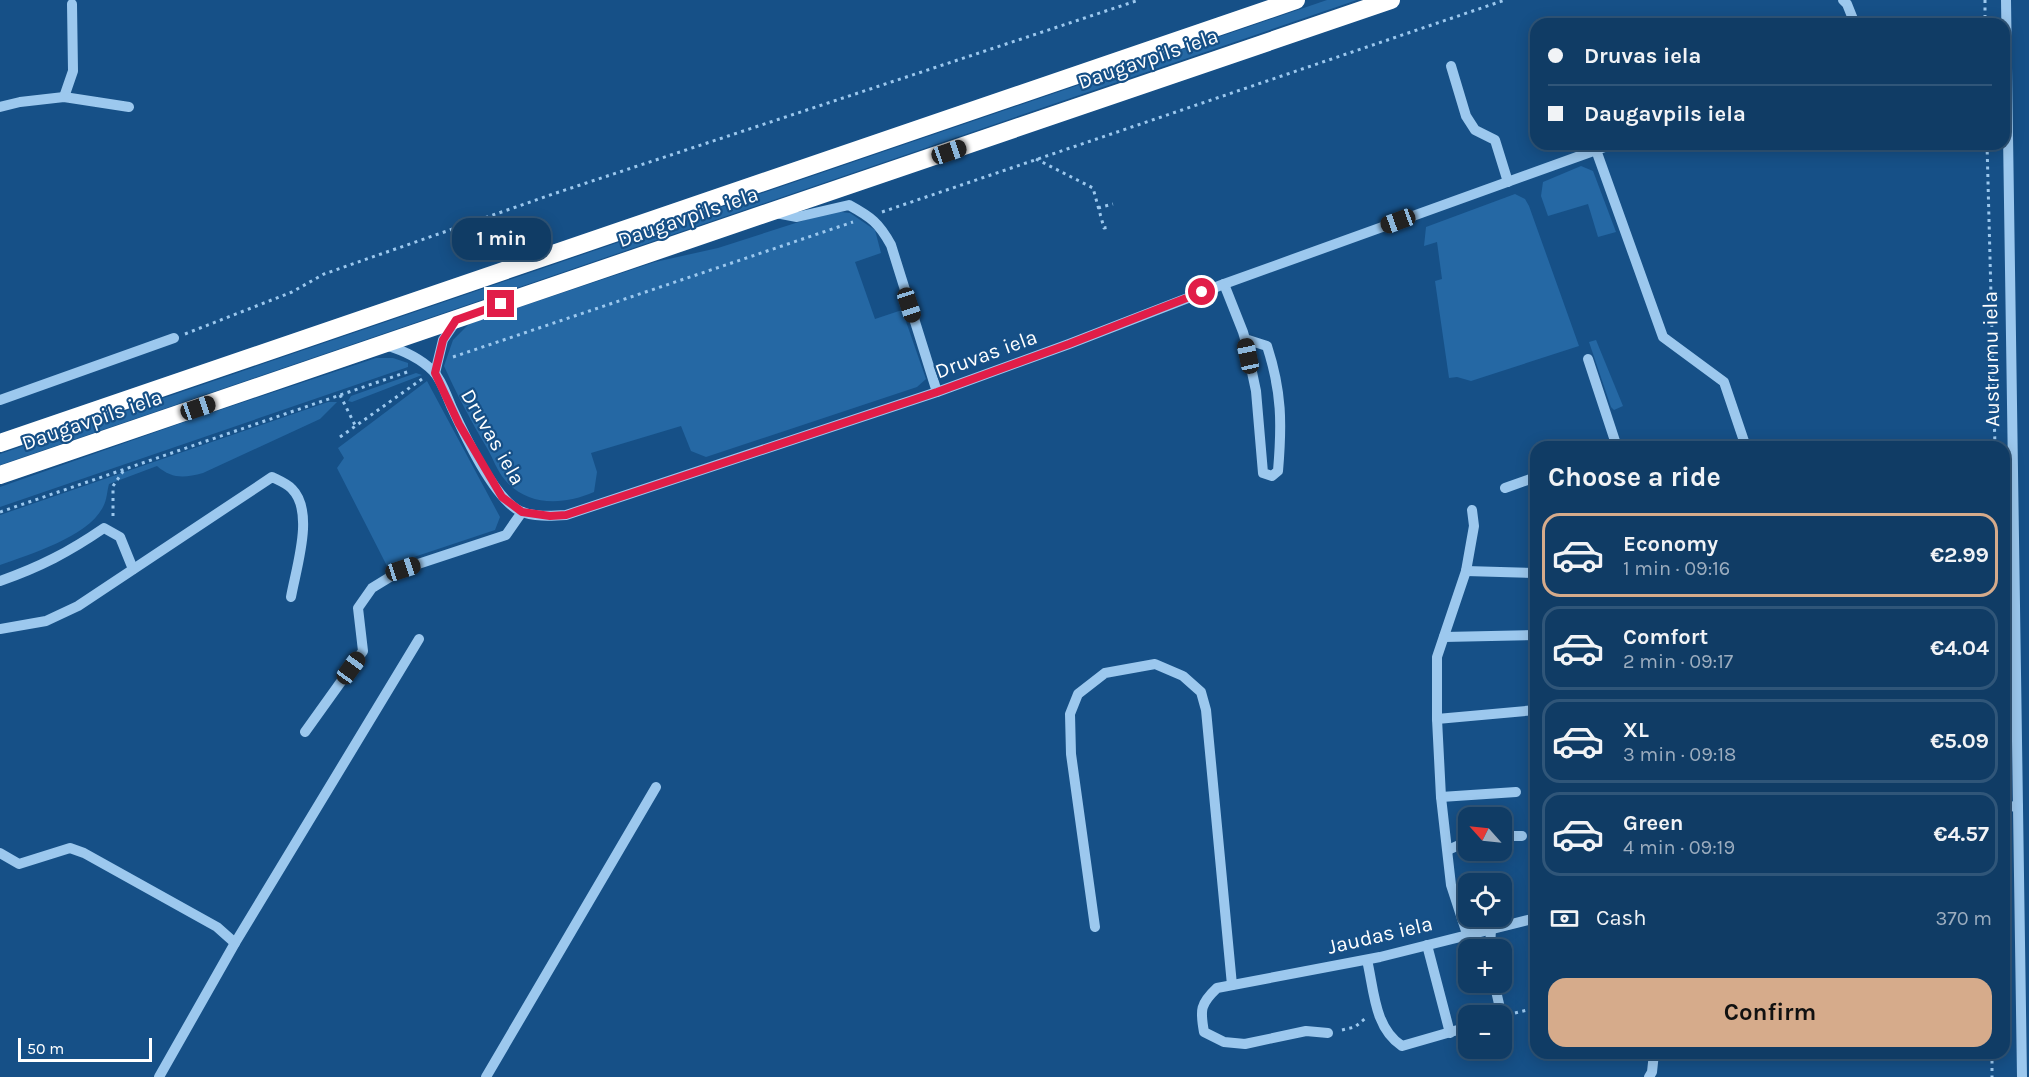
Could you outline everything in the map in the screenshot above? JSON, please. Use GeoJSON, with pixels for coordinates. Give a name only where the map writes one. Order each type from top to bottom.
{"type":"FeatureCollection","features":[{"type":"Feature","properties":{"kind":"highway","name":"Daugavpils iela"},"geometry":{"type":"LineString","coordinates":[[0,443],[1296,0]]}},
{"type":"Feature","properties":{"kind":"highway","name":"Daugavpils iela"},"geometry":{"type":"LineString","coordinates":[[0,475],[1391,0]]}},
{"type":"Feature","properties":{"kind":"street"},"geometry":{"type":"LineString","coordinates":[[1843,0],[1853,18]]}},
{"type":"Feature","properties":{"kind":"street","name":"Austrumu iela"},"geometry":{"type":"LineString","coordinates":[[2006,0],[2006,18]]}},
{"type":"Feature","properties":{"kind":"street"},"geometry":{"type":"LineString","coordinates":[[64,97],[73,71],[72,4]]}},
{"type":"Feature","properties":{"kind":"street"},"geometry":{"type":"LineString","coordinates":[[1450,66],[1466,116],[1475,130],[1495,140],[1508,182]]}},
{"type":"Feature","properties":{"kind":"street"},"geometry":{"type":"LineString","coordinates":[[0,107],[20,102],[64,97],[129,107]]}},
{"type":"Feature","properties":{"kind":"street"},"geometry":{"type":"LineString","coordinates":[[1596,150],[1663,337],[1724,382],[1744,441]]}},
{"type":"Feature","properties":{"kind":"street","name":"Druvas iela"},"geometry":{"type":"LineString","coordinates":[[433,367],[459,424],[494,485],[511,506],[522,512],[550,516],[566,515],[937,392],[1224,284],[1596,150]]}},
{"type":"Feature","properties":{"kind":"street","name":"Austrumu iela"},"geometry":{"type":"LineString","coordinates":[[2007,150],[2022,1077]]}},
{"type":"Feature","properties":{"kind":"street"},"geometry":{"type":"LineString","coordinates":[[772,212],[797,217],[849,205],[870,216],[880,226],[891,245],[937,392]]}},
{"type":"Feature","properties":{"kind":"street"},"geometry":{"type":"LineString","coordinates":[[1224,284],[1245,339],[1256,391],[1263,473],[1272,476],[1278,471],[1282,428],[1276,375],[1267,346],[1245,339]]}},
{"type":"Feature","properties":{"kind":"street"},"geometry":{"type":"LineString","coordinates":[[384,345],[413,356],[433,367],[443,340],[456,320]]}},
{"type":"Feature","properties":{"kind":"street"},"geometry":{"type":"LineString","coordinates":[[0,400],[174,338]]}},
{"type":"Feature","properties":{"kind":"street"},"geometry":{"type":"LineString","coordinates":[[1587,359],[1615,441]]}},
{"type":"Feature","properties":{"kind":"street"},"geometry":{"type":"LineString","coordinates":[[0,629],[46,621],[78,606],[272,477],[292,489],[303,510],[304,526],[291,597]]}},
{"type":"Feature","properties":{"kind":"street"},"geometry":{"type":"LineString","coordinates":[[1505,488],[1530,479]]}},
{"type":"Feature","properties":{"kind":"street"},"geometry":{"type":"LineString","coordinates":[[1467,934],[1451,885],[1441,797],[1437,657],[1466,571],[1474,526],[1472,510]]}},
{"type":"Feature","properties":{"kind":"street"},"geometry":{"type":"LineString","coordinates":[[305,732],[363,651],[358,608],[372,588],[403,569],[506,535],[522,512]]}},
{"type":"Feature","properties":{"kind":"street"},"geometry":{"type":"LineString","coordinates":[[0,581],[38,568],[72,550],[104,528],[120,537],[133,569]]}},
{"type":"Feature","properties":{"kind":"street"},"geometry":{"type":"LineString","coordinates":[[1466,571],[1530,573]]}},
{"type":"Feature","properties":{"kind":"street"},"geometry":{"type":"LineString","coordinates":[[1444,637],[1530,635]]}},
{"type":"Feature","properties":{"kind":"street"},"geometry":{"type":"LineString","coordinates":[[159,1077],[235,943],[419,639]]}},
{"type":"Feature","properties":{"kind":"street"},"geometry":{"type":"LineString","coordinates":[[1095,927],[1071,754],[1070,714],[1078,694],[1105,673],[1155,664],[1183,676],[1201,692],[1206,710],[1232,985]]}},
{"type":"Feature","properties":{"kind":"street"},"geometry":{"type":"LineString","coordinates":[[1437,720],[1530,711]]}},
{"type":"Feature","properties":{"kind":"street"},"geometry":{"type":"LineString","coordinates":[[486,1077],[656,787]]}},
{"type":"Feature","properties":{"kind":"street"},"geometry":{"type":"LineString","coordinates":[[1441,797],[1516,792]]}},
{"type":"Feature","properties":{"kind":"street"},"geometry":{"type":"LineString","coordinates":[[2010,807],[2018,806]]}},
{"type":"Feature","properties":{"kind":"street"},"geometry":{"type":"LineString","coordinates":[[1512,836],[1522,836]]}},
{"type":"Feature","properties":{"kind":"street"},"geometry":{"type":"LineString","coordinates":[[1448,850],[1458,846]]}},
{"type":"Feature","properties":{"kind":"street"},"geometry":{"type":"LineString","coordinates":[[0,853],[19,864],[70,848],[84,853],[217,927],[235,943]]}},
{"type":"Feature","properties":{"kind":"street","name":"Jaudas iela"},"geometry":{"type":"LineString","coordinates":[[1328,1033],[1306,1032],[1245,1044],[1224,1042],[1204,1032],[1201,1015],[1204,1000],[1217,988],[1367,960],[1530,919]]}},
{"type":"Feature","properties":{"kind":"street"},"geometry":{"type":"LineString","coordinates":[[1490,939],[1491,928]]}},
{"type":"Feature","properties":{"kind":"street"},"geometry":{"type":"LineString","coordinates":[[1427,945],[1450,1033]]}},
{"type":"Feature","properties":{"kind":"street"},"geometry":{"type":"LineString","coordinates":[[1367,960],[1377,1010],[1391,1039],[1402,1046],[1458,1030]]}},
{"type":"Feature","properties":{"kind":"street"},"geometry":{"type":"LineString","coordinates":[[1649,1077],[1653,1059]]}},
{"type":"Feature","properties":{"kind":"path"},"geometry":{"type":"LineString","coordinates":[[174,338],[292,292],[324,274],[645,164],[1140,0]]}},
{"type":"Feature","properties":{"kind":"path"},"geometry":{"type":"LineString","coordinates":[[0,512],[340,395],[433,367],[1505,0]]}},
{"type":"Feature","properties":{"kind":"path"},"geometry":{"type":"LineString","coordinates":[[1985,0],[1985,18]]}},
{"type":"Feature","properties":{"kind":"path"},"geometry":{"type":"LineString","coordinates":[[1987,150],[1995,441]]}},
{"type":"Feature","properties":{"kind":"path"},"geometry":{"type":"LineString","coordinates":[[1036,159],[1093,188],[1104,228],[1110,227]]}},
{"type":"Feature","properties":{"kind":"path"},"geometry":{"type":"LineString","coordinates":[[1098,208],[1113,204]]}},
{"type":"Feature","properties":{"kind":"path"},"geometry":{"type":"LineString","coordinates":[[340,437],[426,377],[433,367]]}},
{"type":"Feature","properties":{"kind":"path"},"geometry":{"type":"LineString","coordinates":[[340,395],[355,426]]}},
{"type":"Feature","properties":{"kind":"path"},"geometry":{"type":"LineString","coordinates":[[113,533],[112,486],[125,468]]}},
{"type":"Feature","properties":{"kind":"path"},"geometry":{"type":"LineString","coordinates":[[1328,1033],[1354,1027],[1377,1010]]}},
{"type":"Feature","properties":{"kind":"path"},"geometry":{"type":"LineString","coordinates":[[1512,1014],[1530,1010]]}},
{"type":"Feature","properties":{"kind":"path"},"geometry":{"type":"LineString","coordinates":[[1992,1059],[1992,1077]]}},
{"type":"Feature","properties":{"kind":"shaded area"},"geometry":{"type":"Polygon","coordinates":[[[1327,0],[1357,0],[0,465],[0,454],[1327,0]]]}},
{"type":"Feature","properties":{"kind":"shaded area"},"geometry":{"type":"Polygon","coordinates":[[[1581,166],[1593,171],[1616,232],[1598,237],[1588,204],[1548,216],[1541,196],[1543,182],[1581,166]]]}},
{"type":"Feature","properties":{"kind":"shaded area"},"geometry":{"type":"Polygon","coordinates":[[[1515,194],[1525,199],[1529,206],[1579,346],[1471,381],[1457,377],[1449,378],[1435,281],[1442,279],[1437,242],[1424,246],[1426,227],[1515,194]]]}},
{"type":"Feature","properties":{"kind":"shaded area"},"geometry":{"type":"Polygon","coordinates":[[[833,211],[850,213],[875,230],[881,253],[855,262],[875,319],[902,310],[926,379],[917,387],[706,457],[691,451],[681,426],[591,453],[597,472],[594,492],[571,499],[547,501],[535,499],[514,489],[505,480],[464,408],[444,366],[453,340],[469,324],[655,262],[718,248],[833,211]]]}},
{"type":"Feature","properties":{"kind":"shaded area"},"geometry":{"type":"Polygon","coordinates":[[[1596,340],[1623,406],[1614,410],[1589,342],[1596,340]]]}},
{"type":"Feature","properties":{"kind":"shaded area"},"geometry":{"type":"Polygon","coordinates":[[[376,358],[393,358],[408,363],[408,367],[0,507],[0,487],[376,358]]]}},
{"type":"Feature","properties":{"kind":"shaded area"},"geometry":{"type":"Polygon","coordinates":[[[416,373],[422,375],[352,402],[348,401],[351,396],[416,373]]]}},
{"type":"Feature","properties":{"kind":"shaded area"},"geometry":{"type":"Polygon","coordinates":[[[427,381],[500,517],[495,530],[387,566],[337,468],[344,458],[338,448],[427,381]]]}},
{"type":"Feature","properties":{"kind":"shaded area"},"geometry":{"type":"Polygon","coordinates":[[[328,402],[337,402],[320,419],[203,473],[178,476],[157,466],[109,484],[103,507],[85,527],[72,536],[42,550],[0,565],[0,515],[328,402]]]}},
{"type":"Feature","properties":{"kind":"route"},"geometry":{"type":"LineString","coordinates":[[501,304],[456,320],[443,340],[435,373],[459,424],[502,497],[522,512],[550,516],[566,515],[937,392],[1202,292]]}}]}
